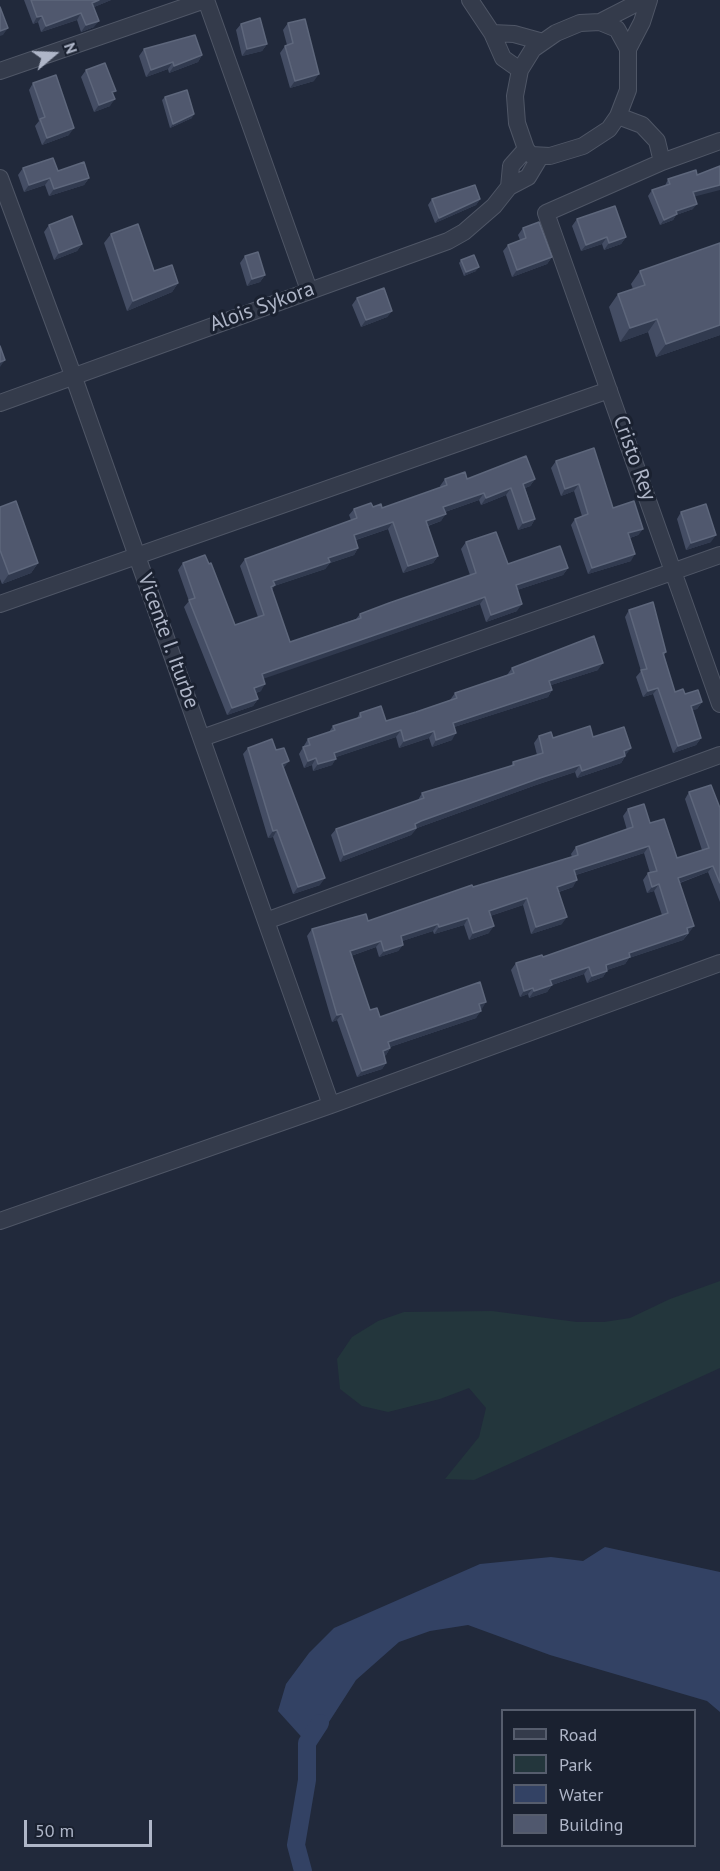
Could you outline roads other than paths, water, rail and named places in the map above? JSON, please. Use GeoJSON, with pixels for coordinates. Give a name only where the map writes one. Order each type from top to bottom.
{"type":"FeatureCollection","features":[{"type":"Feature","properties":{"kind":"street"},"geometry":{"type":"LineString","coordinates":[[0,71],[206,0],[309,290]]}},
{"type":"Feature","properties":{"kind":"street"},"geometry":{"type":"LineString","coordinates":[[470,0],[492,33],[503,58],[520,70]]}},
{"type":"Feature","properties":{"kind":"street"},"geometry":{"type":"LineString","coordinates":[[643,0],[600,21],[566,28],[533,50],[520,70],[515,107],[516,123],[533,153],[583,146],[609,129],[618,116],[628,90],[628,49],[642,22],[649,0]]}},
{"type":"Feature","properties":{"kind":"street"},"geometry":{"type":"LineString","coordinates":[[600,21],[617,29],[628,49]]}},
{"type":"Feature","properties":{"kind":"street"},"geometry":{"type":"LineString","coordinates":[[492,33],[514,34],[543,42]]}},
{"type":"Feature","properties":{"kind":"street"},"geometry":{"type":"LineString","coordinates":[[618,116],[642,125],[657,141],[662,162],[720,141]]}},
{"type":"Feature","properties":{"kind":"street","name":"Alois Sykora"},"geometry":{"type":"LineString","coordinates":[[0,404],[73,375],[464,232],[494,206],[509,187],[528,177],[533,153]]}},
{"type":"Feature","properties":{"kind":"street","name":"Cristo Rey"},"geometry":{"type":"LineString","coordinates":[[662,162],[546,213],[675,571],[720,704]]}},
{"type":"Feature","properties":{"kind":"street","name":"Vicente I. Iturbe"},"geometry":{"type":"LineString","coordinates":[[0,178],[73,375],[331,1105]]}},
{"type":"Feature","properties":{"kind":"street"},"geometry":{"type":"LineString","coordinates":[[0,604],[609,390]]}},
{"type":"Feature","properties":{"kind":"street"},"geometry":{"type":"LineString","coordinates":[[202,738],[720,555]]}},
{"type":"Feature","properties":{"kind":"street"},"geometry":{"type":"LineString","coordinates":[[266,921],[720,755]]}},
{"type":"Feature","properties":{"kind":"street"},"geometry":{"type":"LineString","coordinates":[[0,1221],[331,1105],[720,963]]}},
{"type":"Feature","properties":{"kind":"water"},"geometry":{"type":"Polygon","coordinates":[[[605,1547],[720,1572],[720,1712],[707,1701],[550,1655],[468,1625],[430,1631],[399,1642],[356,1680],[327,1725],[307,1743],[278,1711],[286,1684],[309,1653],[334,1628],[480,1564],[551,1557],[583,1561],[605,1547]]]}},
{"type":"Feature","properties":{"kind":"waterway"},"geometry":{"type":"LineString","coordinates":[[303,1871],[296,1845],[307,1780],[307,1743],[320,1723]]}}]}
